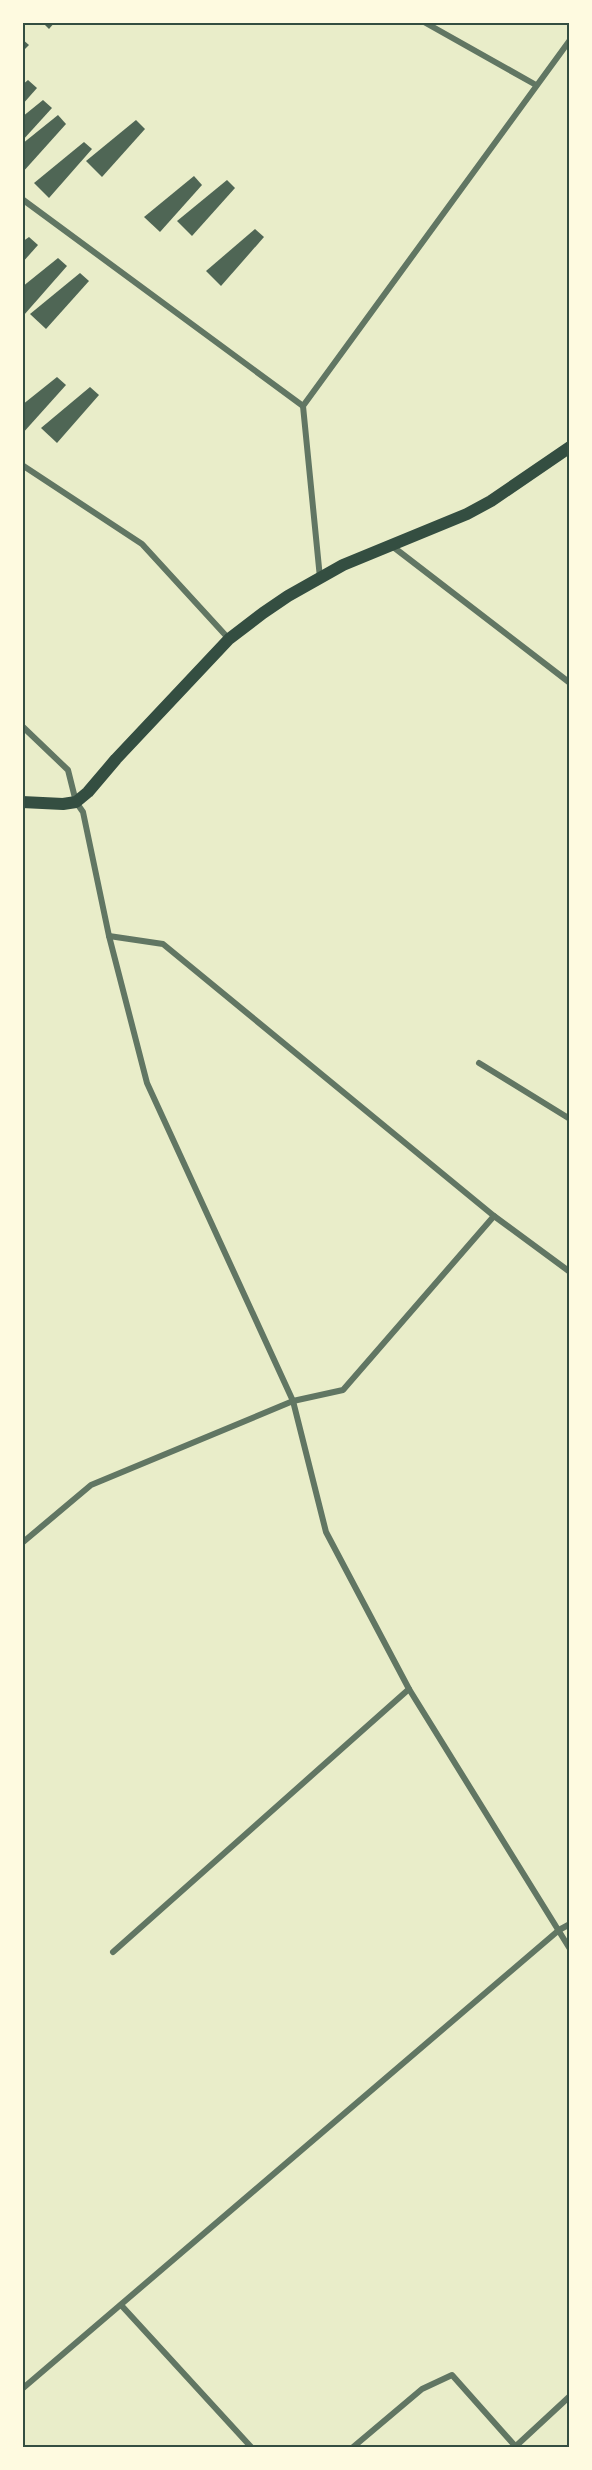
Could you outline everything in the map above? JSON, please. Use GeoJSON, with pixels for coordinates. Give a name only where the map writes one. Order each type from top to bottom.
{"type":"FeatureCollection","features":[{"type":"Feature","properties":{"kind":"main road"},"geometry":{"type":"LineString","coordinates":[[22,802],[63,804],[76,802],[88,792],[116,759],[230,639],[263,613],[320,578],[491,501],[570,447]]}},
{"type":"Feature","properties":{"kind":"street"},"geometry":{"type":"LineString","coordinates":[[424,22],[536,86]]}},
{"type":"Feature","properties":{"kind":"street"},"geometry":{"type":"LineString","coordinates":[[320,578],[303,406],[570,40]]}},
{"type":"Feature","properties":{"kind":"street"},"geometry":{"type":"LineString","coordinates":[[22,199],[303,406]]}},
{"type":"Feature","properties":{"kind":"street"},"geometry":{"type":"LineString","coordinates":[[22,465],[142,544],[230,639]]}},
{"type":"Feature","properties":{"kind":"street"},"geometry":{"type":"LineString","coordinates":[[392,545],[570,683]]}},
{"type":"Feature","properties":{"kind":"street"},"geometry":{"type":"LineString","coordinates":[[22,726],[68,770],[76,802],[83,812],[109,936],[147,1083],[293,1401],[326,1532],[409,1689],[570,1948]]}},
{"type":"Feature","properties":{"kind":"street"},"geometry":{"type":"LineString","coordinates":[[109,936],[163,944],[494,1216],[570,1272]]}},
{"type":"Feature","properties":{"kind":"street"},"geometry":{"type":"LineString","coordinates":[[479,1063],[570,1119]]}},
{"type":"Feature","properties":{"kind":"street"},"geometry":{"type":"LineString","coordinates":[[22,1543],[91,1485],[293,1401],[343,1390],[494,1216]]}},
{"type":"Feature","properties":{"kind":"street"},"geometry":{"type":"LineString","coordinates":[[113,1952],[409,1689]]}},
{"type":"Feature","properties":{"kind":"street"},"geometry":{"type":"LineString","coordinates":[[22,2389],[559,1930],[570,1924]]}},
{"type":"Feature","properties":{"kind":"street"},"geometry":{"type":"LineString","coordinates":[[122,2305],[252,2448]]}},
{"type":"Feature","properties":{"kind":"street"},"geometry":{"type":"LineString","coordinates":[[352,2448],[422,2389],[452,2375],[516,2447],[570,2396]]}},
{"type":"Feature","properties":{"kind":"building"},"geometry":{"type":"Polygon","coordinates":[[[42,22],[55,22],[49,29],[42,22]]]}},
{"type":"Feature","properties":{"kind":"building"},"geometry":{"type":"Polygon","coordinates":[[[22,39],[29,45],[22,52],[22,39]]]}},
{"type":"Feature","properties":{"kind":"building"},"geometry":{"type":"Polygon","coordinates":[[[28,80],[37,88],[22,105],[22,85],[28,80]]]}},
{"type":"Feature","properties":{"kind":"building"},"geometry":{"type":"Polygon","coordinates":[[[43,100],[52,108],[22,141],[22,117],[43,100]]]}},
{"type":"Feature","properties":{"kind":"building"},"geometry":{"type":"Polygon","coordinates":[[[58,115],[66,124],[22,173],[22,144],[58,115]]]}},
{"type":"Feature","properties":{"kind":"building"},"geometry":{"type":"Polygon","coordinates":[[[136,120],[145,129],[102,177],[86,161],[136,120]]]}},
{"type":"Feature","properties":{"kind":"building"},"geometry":{"type":"Polygon","coordinates":[[[84,142],[92,149],[49,198],[34,183],[84,142]]]}},
{"type":"Feature","properties":{"kind":"building"},"geometry":{"type":"Polygon","coordinates":[[[194,176],[202,185],[160,232],[144,217],[194,176]]]}},
{"type":"Feature","properties":{"kind":"building"},"geometry":{"type":"Polygon","coordinates":[[[227,180],[235,188],[192,236],[177,221],[227,180]]]}},
{"type":"Feature","properties":{"kind":"building"},"geometry":{"type":"Polygon","coordinates":[[[255,229],[264,237],[221,286],[206,271],[255,229]]]}},
{"type":"Feature","properties":{"kind":"building"},"geometry":{"type":"Polygon","coordinates":[[[29,237],[38,245],[22,263],[22,242],[29,237]]]}},
{"type":"Feature","properties":{"kind":"building"},"geometry":{"type":"Polygon","coordinates":[[[58,258],[67,266],[24,315],[22,287],[58,258]]]}},
{"type":"Feature","properties":{"kind":"building"},"geometry":{"type":"Polygon","coordinates":[[[80,273],[89,281],[46,329],[30,314],[80,273]]]}},
{"type":"Feature","properties":{"kind":"building"},"geometry":{"type":"Polygon","coordinates":[[[57,377],[66,385],[22,434],[22,405],[57,377]]]}},
{"type":"Feature","properties":{"kind":"building"},"geometry":{"type":"Polygon","coordinates":[[[90,387],[99,395],[57,443],[41,428],[90,387]]]}}]}
